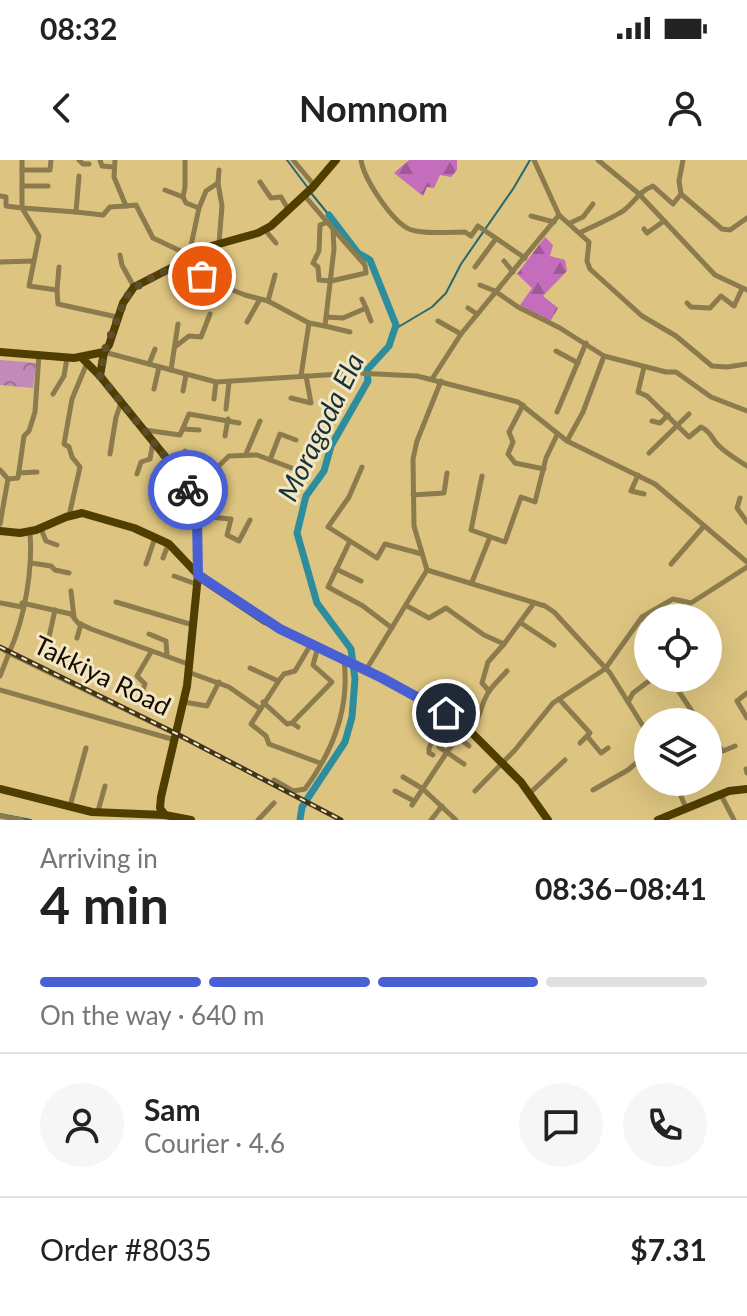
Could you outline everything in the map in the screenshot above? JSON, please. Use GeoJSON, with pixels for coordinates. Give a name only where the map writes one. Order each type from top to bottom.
{"type":"FeatureCollection","features":[{"type":"Feature","properties":{"kind":"main road"},"geometry":{"type":"LineString","coordinates":[[100,376],[104,352],[117,317],[134,287],[173,267],[197,250],[265,230],[310,191],[336,160]]}},
{"type":"Feature","properties":{"kind":"main road"},"geometry":{"type":"LineString","coordinates":[[0,352],[84,360],[104,352]]}},
{"type":"Feature","properties":{"kind":"main road"},"geometry":{"type":"LineString","coordinates":[[84,360],[172,465],[187,487],[197,516],[197,580],[189,668],[161,797],[160,808],[165,815]]}},
{"type":"Feature","properties":{"kind":"main road"},"geometry":{"type":"LineString","coordinates":[[0,531],[41,529],[69,516],[89,514],[156,537],[179,552],[197,580],[265,621],[363,668],[469,728],[530,793],[548,820]]}},
{"type":"Feature","properties":{"kind":"main road"},"geometry":{"type":"LineString","coordinates":[[0,789],[98,812],[165,815],[191,820]]}},
{"type":"Feature","properties":{"kind":"main road"},"geometry":{"type":"LineString","coordinates":[[722,795],[747,789]]}},
{"type":"Feature","properties":{"kind":"main road"},"geometry":{"type":"LineString","coordinates":[[658,820],[718,796]]}},
{"type":"Feature","properties":{"kind":"street"},"geometry":{"type":"LineString","coordinates":[[22,160],[22,208],[39,236],[29,286],[57,290]]}},
{"type":"Feature","properties":{"kind":"street"},"geometry":{"type":"LineString","coordinates":[[22,170],[50,170],[51,160]]}},
{"type":"Feature","properties":{"kind":"street"},"geometry":{"type":"LineString","coordinates":[[79,160],[89,164]]}},
{"type":"Feature","properties":{"kind":"street"},"geometry":{"type":"LineString","coordinates":[[100,160],[102,166],[113,167]]}},
{"type":"Feature","properties":{"kind":"street"},"geometry":{"type":"LineString","coordinates":[[115,160],[113,167],[126,206]]}},
{"type":"Feature","properties":{"kind":"street"},"geometry":{"type":"LineString","coordinates":[[185,160],[183,197],[186,203],[199,208]]}},
{"type":"Feature","properties":{"kind":"street"},"geometry":{"type":"LineString","coordinates":[[293,160],[328,222],[368,271],[331,281],[319,280],[318,267],[313,263],[319,251],[320,225],[328,222]]}},
{"type":"Feature","properties":{"kind":"street"},"geometry":{"type":"LineString","coordinates":[[361,160],[369,185],[407,229],[465,232],[471,236],[477,226],[525,258]]}},
{"type":"Feature","properties":{"kind":"street"},"geometry":{"type":"LineString","coordinates":[[598,160],[638,193],[715,275],[744,290],[734,306],[721,296],[710,308],[691,307],[687,303]]}},
{"type":"Feature","properties":{"kind":"street"},"geometry":{"type":"LineString","coordinates":[[683,160],[679,181],[681,194],[722,229],[730,230],[747,218]]}},
{"type":"Feature","properties":{"kind":"street"},"geometry":{"type":"LineString","coordinates":[[534,161],[559,215],[589,242],[587,261],[590,269],[642,316],[676,336],[712,366],[747,364]]}},
{"type":"Feature","properties":{"kind":"street"},"geometry":{"type":"LineString","coordinates":[[219,170],[222,206],[219,243]]}},
{"type":"Feature","properties":{"kind":"street"},"geometry":{"type":"LineString","coordinates":[[76,212],[79,176]]}},
{"type":"Feature","properties":{"kind":"street"},"geometry":{"type":"LineString","coordinates":[[260,182],[271,198],[281,197],[289,210]]}},
{"type":"Feature","properties":{"kind":"street"},"geometry":{"type":"LineString","coordinates":[[0,196],[6,197],[6,206],[103,215],[110,207],[136,205],[153,238],[189,255],[199,208],[206,191],[218,183]]}},
{"type":"Feature","properties":{"kind":"street"},"geometry":{"type":"LineString","coordinates":[[22,186],[48,186]]}},
{"type":"Feature","properties":{"kind":"street"},"geometry":{"type":"LineString","coordinates":[[581,232],[621,212],[638,193],[653,186],[673,204],[681,194]]}},
{"type":"Feature","properties":{"kind":"street"},"geometry":{"type":"LineString","coordinates":[[165,190],[183,197]]}},
{"type":"Feature","properties":{"kind":"street"},"geometry":{"type":"LineString","coordinates":[[570,223],[583,217],[593,204]]}},
{"type":"Feature","properties":{"kind":"street"},"geometry":{"type":"LineString","coordinates":[[432,379],[461,334],[559,215]]}},
{"type":"Feature","properties":{"kind":"street"},"geometry":{"type":"LineString","coordinates":[[531,216],[554,222]]}},
{"type":"Feature","properties":{"kind":"street"},"geometry":{"type":"LineString","coordinates":[[646,234],[664,221]]}},
{"type":"Feature","properties":{"kind":"street"},"geometry":{"type":"LineString","coordinates":[[325,326],[333,229]]}},
{"type":"Feature","properties":{"kind":"street"},"geometry":{"type":"LineString","coordinates":[[265,230],[276,243]]}},
{"type":"Feature","properties":{"kind":"street"},"geometry":{"type":"LineString","coordinates":[[475,267],[495,240]]}},
{"type":"Feature","properties":{"kind":"street"},"geometry":{"type":"LineString","coordinates":[[120,255],[134,287]]}},
{"type":"Feature","properties":{"kind":"street"},"geometry":{"type":"LineString","coordinates":[[0,262],[33,261]]}},
{"type":"Feature","properties":{"kind":"street"},"geometry":{"type":"LineString","coordinates":[[504,261],[513,272]]}},
{"type":"Feature","properties":{"kind":"street"},"geometry":{"type":"LineString","coordinates":[[59,267],[58,304],[117,317]]}},
{"type":"Feature","properties":{"kind":"street"},"geometry":{"type":"LineString","coordinates":[[173,267],[268,301],[309,323],[350,332]]}},
{"type":"Feature","properties":{"kind":"street"},"geometry":{"type":"LineString","coordinates":[[268,301],[275,275]]}},
{"type":"Feature","properties":{"kind":"street"},"geometry":{"type":"LineString","coordinates":[[480,285],[604,356],[676,372],[711,397],[747,411]]}},
{"type":"Feature","properties":{"kind":"street"},"geometry":{"type":"LineString","coordinates":[[247,322],[260,299]]}},
{"type":"Feature","properties":{"kind":"street"},"geometry":{"type":"LineString","coordinates":[[362,299],[371,321]]}},
{"type":"Feature","properties":{"kind":"street"},"geometry":{"type":"LineString","coordinates":[[326,317],[343,318],[366,308]]}},
{"type":"Feature","properties":{"kind":"street"},"geometry":{"type":"LineString","coordinates":[[468,308],[477,314]]}},
{"type":"Feature","properties":{"kind":"street"},"geometry":{"type":"LineString","coordinates":[[176,346],[189,336],[201,337],[210,314]]}},
{"type":"Feature","properties":{"kind":"street"},"geometry":{"type":"LineString","coordinates":[[438,321],[461,334]]}},
{"type":"Feature","properties":{"kind":"street"},"geometry":{"type":"LineString","coordinates":[[309,323],[303,346],[303,376],[311,403]]}},
{"type":"Feature","properties":{"kind":"street"},"geometry":{"type":"LineString","coordinates":[[171,370],[178,324]]}},
{"type":"Feature","properties":{"kind":"street"},"geometry":{"type":"LineString","coordinates":[[557,412],[586,343]]}},
{"type":"Feature","properties":{"kind":"street"},"geometry":{"type":"LineString","coordinates":[[149,364],[155,349]]}},
{"type":"Feature","properties":{"kind":"street"},"geometry":{"type":"LineString","coordinates":[[556,351],[578,363]]}},
{"type":"Feature","properties":{"kind":"street"},"geometry":{"type":"LineString","coordinates":[[104,352],[216,382],[377,374],[432,379],[523,405],[567,441],[655,484],[747,565],[691,603],[673,599],[664,604]]}},
{"type":"Feature","properties":{"kind":"street"},"geometry":{"type":"LineString","coordinates":[[8,479],[18,478],[24,436],[29,431],[35,412],[39,354]]}},
{"type":"Feature","properties":{"kind":"street"},"geometry":{"type":"LineString","coordinates":[[567,441],[583,412],[604,356]]}},
{"type":"Feature","properties":{"kind":"street"},"geometry":{"type":"LineString","coordinates":[[53,394],[64,376],[68,357]]}},
{"type":"Feature","properties":{"kind":"street"},"geometry":{"type":"LineString","coordinates":[[69,516],[80,467],[64,444],[72,399],[84,360]]}},
{"type":"Feature","properties":{"kind":"street"},"geometry":{"type":"LineString","coordinates":[[154,389],[159,367]]}},
{"type":"Feature","properties":{"kind":"street"},"geometry":{"type":"LineString","coordinates":[[644,367],[638,392],[647,396],[689,437],[701,427],[705,428],[716,444],[747,466]]}},
{"type":"Feature","properties":{"kind":"street"},"geometry":{"type":"LineString","coordinates":[[183,391],[186,375]]}},
{"type":"Feature","properties":{"kind":"street"},"geometry":{"type":"LineString","coordinates":[[363,668],[407,606],[427,570],[414,526],[413,459],[441,381]]}},
{"type":"Feature","properties":{"kind":"street"},"geometry":{"type":"LineString","coordinates":[[214,399],[216,382]]}},
{"type":"Feature","properties":{"kind":"street"},"geometry":{"type":"LineString","coordinates":[[226,409],[229,382]]}},
{"type":"Feature","properties":{"kind":"street"},"geometry":{"type":"LineString","coordinates":[[291,398],[319,404]]}},
{"type":"Feature","properties":{"kind":"street"},"geometry":{"type":"LineString","coordinates":[[110,454],[116,417],[122,402]]}},
{"type":"Feature","properties":{"kind":"street"},"geometry":{"type":"LineString","coordinates":[[523,405],[509,432],[513,442],[508,454],[515,463],[544,469]]}},
{"type":"Feature","properties":{"kind":"street"},"geometry":{"type":"LineString","coordinates":[[144,430],[180,435],[189,414],[239,423]]}},
{"type":"Feature","properties":{"kind":"street"},"geometry":{"type":"LineString","coordinates":[[649,453],[689,414]]}},
{"type":"Feature","properties":{"kind":"street"},"geometry":{"type":"LineString","coordinates":[[652,421],[660,423],[668,415]]}},
{"type":"Feature","properties":{"kind":"street"},"geometry":{"type":"LineString","coordinates":[[225,436],[228,419]]}},
{"type":"Feature","properties":{"kind":"street"},"geometry":{"type":"LineString","coordinates":[[246,454],[260,421]]}},
{"type":"Feature","properties":{"kind":"street"},"geometry":{"type":"LineString","coordinates":[[183,429],[199,430]]}},
{"type":"Feature","properties":{"kind":"street"},"geometry":{"type":"LineString","coordinates":[[270,460],[280,434],[296,440]]}},
{"type":"Feature","properties":{"kind":"street"},"geometry":{"type":"LineString","coordinates":[[482,476],[471,530],[505,542],[521,497],[535,502],[557,435]]}},
{"type":"Feature","properties":{"kind":"street"},"geometry":{"type":"LineString","coordinates":[[137,474],[141,462],[150,459],[153,442]]}},
{"type":"Feature","properties":{"kind":"street"},"geometry":{"type":"LineString","coordinates":[[185,451],[185,467]]}},
{"type":"Feature","properties":{"kind":"street"},"geometry":{"type":"LineString","coordinates":[[187,487],[205,479],[229,456],[260,455],[297,470]]}},
{"type":"Feature","properties":{"kind":"street"},"geometry":{"type":"LineString","coordinates":[[172,465],[196,469]]}},
{"type":"Feature","properties":{"kind":"street"},"geometry":{"type":"LineString","coordinates":[[362,467],[349,497],[328,527],[377,558],[385,544],[422,554]]}},
{"type":"Feature","properties":{"kind":"street"},"geometry":{"type":"LineString","coordinates":[[0,470],[8,479]]}},
{"type":"Feature","properties":{"kind":"street"},"geometry":{"type":"LineString","coordinates":[[19,473],[37,472]]}},
{"type":"Feature","properties":{"kind":"street"},"geometry":{"type":"LineString","coordinates":[[413,495],[444,493],[447,473]]}},
{"type":"Feature","properties":{"kind":"street"},"geometry":{"type":"LineString","coordinates":[[638,475],[631,491],[644,494]]}},
{"type":"Feature","properties":{"kind":"street"},"geometry":{"type":"LineString","coordinates":[[0,524],[8,479]]}},
{"type":"Feature","properties":{"kind":"street"},"geometry":{"type":"LineString","coordinates":[[740,498],[737,508],[747,522]]}},
{"type":"Feature","properties":{"kind":"street"},"geometry":{"type":"LineString","coordinates":[[197,516],[231,519],[227,535],[239,541],[250,520]]}},
{"type":"Feature","properties":{"kind":"street"},"geometry":{"type":"LineString","coordinates":[[671,564],[704,526]]}},
{"type":"Feature","properties":{"kind":"street"},"geometry":{"type":"LineString","coordinates":[[41,529],[43,538],[57,545]]}},
{"type":"Feature","properties":{"kind":"street","name":"Takkiya Road"},"geometry":{"type":"LineString","coordinates":[[0,676],[9,653],[31,563],[30,531]]}},
{"type":"Feature","properties":{"kind":"street"},"geometry":{"type":"LineString","coordinates":[[146,564],[156,537]]}},
{"type":"Feature","properties":{"kind":"street"},"geometry":{"type":"LineString","coordinates":[[472,582],[490,537]]}},
{"type":"Feature","properties":{"kind":"street"},"geometry":{"type":"LineString","coordinates":[[349,543],[328,584],[330,590],[363,606],[392,628]]}},
{"type":"Feature","properties":{"kind":"street"},"geometry":{"type":"LineString","coordinates":[[163,558],[169,544]]}},
{"type":"Feature","properties":{"kind":"street"},"geometry":{"type":"LineString","coordinates":[[31,563],[69,573]]}},
{"type":"Feature","properties":{"kind":"street"},"geometry":{"type":"LineString","coordinates":[[336,569],[361,581]]}},
{"type":"Feature","properties":{"kind":"street"},"geometry":{"type":"LineString","coordinates":[[427,570],[545,606],[562,619],[605,669],[634,712]]}},
{"type":"Feature","properties":{"kind":"street"},"geometry":{"type":"LineString","coordinates":[[174,576],[197,580]]}},
{"type":"Feature","properties":{"kind":"street"},"geometry":{"type":"LineString","coordinates":[[71,591],[74,617]]}},
{"type":"Feature","properties":{"kind":"street"},"geometry":{"type":"LineString","coordinates":[[116,602],[193,625]]}},
{"type":"Feature","properties":{"kind":"street"},"geometry":{"type":"LineString","coordinates":[[1,603],[55,610],[74,617],[81,624],[167,656],[261,705],[287,724],[295,725],[316,695],[332,683],[331,678],[313,665],[315,644]]}},
{"type":"Feature","properties":{"kind":"street"},"geometry":{"type":"LineString","coordinates":[[489,691],[482,680],[486,665],[534,603]]}},
{"type":"Feature","properties":{"kind":"street"},"geometry":{"type":"LineString","coordinates":[[407,606],[429,618],[446,608],[479,632],[504,644]]}},
{"type":"Feature","properties":{"kind":"street"},"geometry":{"type":"LineString","coordinates":[[49,637],[55,610]]}},
{"type":"Feature","properties":{"kind":"street"},"geometry":{"type":"LineString","coordinates":[[521,623],[554,645]]}},
{"type":"Feature","properties":{"kind":"street"},"geometry":{"type":"LineString","coordinates":[[77,638],[81,624]]}},
{"type":"Feature","properties":{"kind":"street"},"geometry":{"type":"LineString","coordinates":[[475,791],[559,699],[605,669],[634,628]]}},
{"type":"Feature","properties":{"kind":"street"},"geometry":{"type":"LineString","coordinates":[[149,634],[166,641],[167,656]]}},
{"type":"Feature","properties":{"kind":"street"},"geometry":{"type":"LineString","coordinates":[[315,644],[296,670],[284,674],[278,681],[251,724],[269,740],[269,744],[320,763]]}},
{"type":"Feature","properties":{"kind":"street"},"geometry":{"type":"LineString","coordinates":[[0,648],[9,653]]}},
{"type":"Feature","properties":{"kind":"street"},"geometry":{"type":"LineString","coordinates":[[140,697],[145,684],[137,676],[151,652]]}},
{"type":"Feature","properties":{"kind":"street","name":"Takkiya Road"},"geometry":{"type":"LineString","coordinates":[[9,653],[176,737]]}},
{"type":"Feature","properties":{"kind":"street"},"geometry":{"type":"LineString","coordinates":[[274,780],[293,791],[305,789],[333,745],[340,722],[345,675],[342,659]]}},
{"type":"Feature","properties":{"kind":"street"},"geometry":{"type":"LineString","coordinates":[[250,668],[278,681]]}},
{"type":"Feature","properties":{"kind":"street"},"geometry":{"type":"LineString","coordinates":[[395,791],[413,802],[458,737],[477,722],[479,710],[489,691],[507,671]]}},
{"type":"Feature","properties":{"kind":"street"},"geometry":{"type":"LineString","coordinates":[[184,702],[207,706],[219,682]]}},
{"type":"Feature","properties":{"kind":"street"},"geometry":{"type":"LineString","coordinates":[[0,690],[176,737]]}},
{"type":"Feature","properties":{"kind":"street"},"geometry":{"type":"LineString","coordinates":[[628,702],[634,692]]}},
{"type":"Feature","properties":{"kind":"street"},"geometry":{"type":"LineString","coordinates":[[747,693],[737,701],[747,718]]}},
{"type":"Feature","properties":{"kind":"street"},"geometry":{"type":"LineString","coordinates":[[559,699],[590,733],[580,743]]}},
{"type":"Feature","properties":{"kind":"street"},"geometry":{"type":"LineString","coordinates":[[427,723],[434,707]]}},
{"type":"Feature","properties":{"kind":"street"},"geometry":{"type":"LineString","coordinates":[[433,755],[429,753],[429,748],[446,713]]}},
{"type":"Feature","properties":{"kind":"street"},"geometry":{"type":"LineString","coordinates":[[450,731],[469,746]]}},
{"type":"Feature","properties":{"kind":"street"},"geometry":{"type":"LineString","coordinates":[[587,736],[601,753],[608,748]]}},
{"type":"Feature","properties":{"kind":"street"},"geometry":{"type":"LineString","coordinates":[[722,750],[735,746]]}},
{"type":"Feature","properties":{"kind":"street"},"geometry":{"type":"LineString","coordinates":[[439,747],[464,764]]}},
{"type":"Feature","properties":{"kind":"street"},"geometry":{"type":"LineString","coordinates":[[70,807],[86,748]]}},
{"type":"Feature","properties":{"kind":"street"},"geometry":{"type":"LineString","coordinates":[[530,793],[565,760]]}},
{"type":"Feature","properties":{"kind":"street"},"geometry":{"type":"LineString","coordinates":[[593,790],[634,765]]}},
{"type":"Feature","properties":{"kind":"street"},"geometry":{"type":"LineString","coordinates":[[403,777],[423,789],[456,820]]}},
{"type":"Feature","properties":{"kind":"street"},"geometry":{"type":"LineString","coordinates":[[98,812],[105,786]]}},
{"type":"Feature","properties":{"kind":"street"},"geometry":{"type":"LineString","coordinates":[[681,796],[686,809]]}},
{"type":"Feature","properties":{"kind":"street"},"geometry":{"type":"LineString","coordinates":[[722,796],[734,820]]}},
{"type":"Feature","properties":{"kind":"street"},"geometry":{"type":"LineString","coordinates":[[258,820],[274,803]]}},
{"type":"Feature","properties":{"kind":"street"},"geometry":{"type":"LineString","coordinates":[[431,820],[442,806]]}},
{"type":"Feature","properties":{"kind":"street"},"geometry":{"type":"LineString","coordinates":[[0,816],[21,820]]}},
{"type":"Feature","properties":{"kind":"green space"},"geometry":{"type":"Polygon","coordinates":[[[409,160],[457,160],[457,170],[451,177],[440,175],[434,188],[427,187],[423,196],[394,173],[409,160]]]}},
{"type":"Feature","properties":{"kind":"green space"},"geometry":{"type":"Polygon","coordinates":[[[545,237],[553,245],[550,256],[565,260],[567,271],[543,296],[558,308],[550,322],[520,305],[532,288],[517,274],[545,237]]]}},
{"type":"Feature","properties":{"kind":"green space"},"geometry":{"type":"Polygon","coordinates":[[[0,360],[36,363],[33,388],[0,385],[0,360]]]}},
{"type":"Feature","properties":{"kind":"waterway","name":"Moragoda Ela"},"geometry":{"type":"LineString","coordinates":[[287,160],[308,188]]}},
{"type":"Feature","properties":{"kind":"waterway"},"geometry":{"type":"LineString","coordinates":[[395,329],[432,307],[446,293],[461,264],[530,160]]}},
{"type":"Feature","properties":{"kind":"waterway","name":"Moragoda Ela"},"geometry":{"type":"LineString","coordinates":[[311,193],[329,215]]}},
{"type":"Feature","properties":{"kind":"waterway","name":"Moragoda Ela"},"geometry":{"type":"LineString","coordinates":[[300,820],[302,807],[345,742],[352,717],[355,679],[351,649],[317,603],[297,533],[306,496],[324,471],[331,446],[368,381],[367,370],[389,346],[396,325],[370,260],[358,253],[329,215]]}},
{"type":"Feature","properties":{"kind":"waterway"},"geometry":{"type":"LineString","coordinates":[[0,814],[31,820]]}},
{"type":"Feature","properties":{"kind":"railway"},"geometry":{"type":"LineString","coordinates":[[0,647],[177,734],[341,820]]}},
{"type":"Feature","properties":{"kind":"way so far"},"geometry":{"type":"LineString","coordinates":[[188,490],[172,465],[100,376],[104,352],[117,317],[134,287],[173,267],[202,276]]}},
{"type":"Feature","properties":{"kind":"route"},"geometry":{"type":"LineString","coordinates":[[188,490],[197,516],[198,575],[265,621],[446,713]]}}]}
